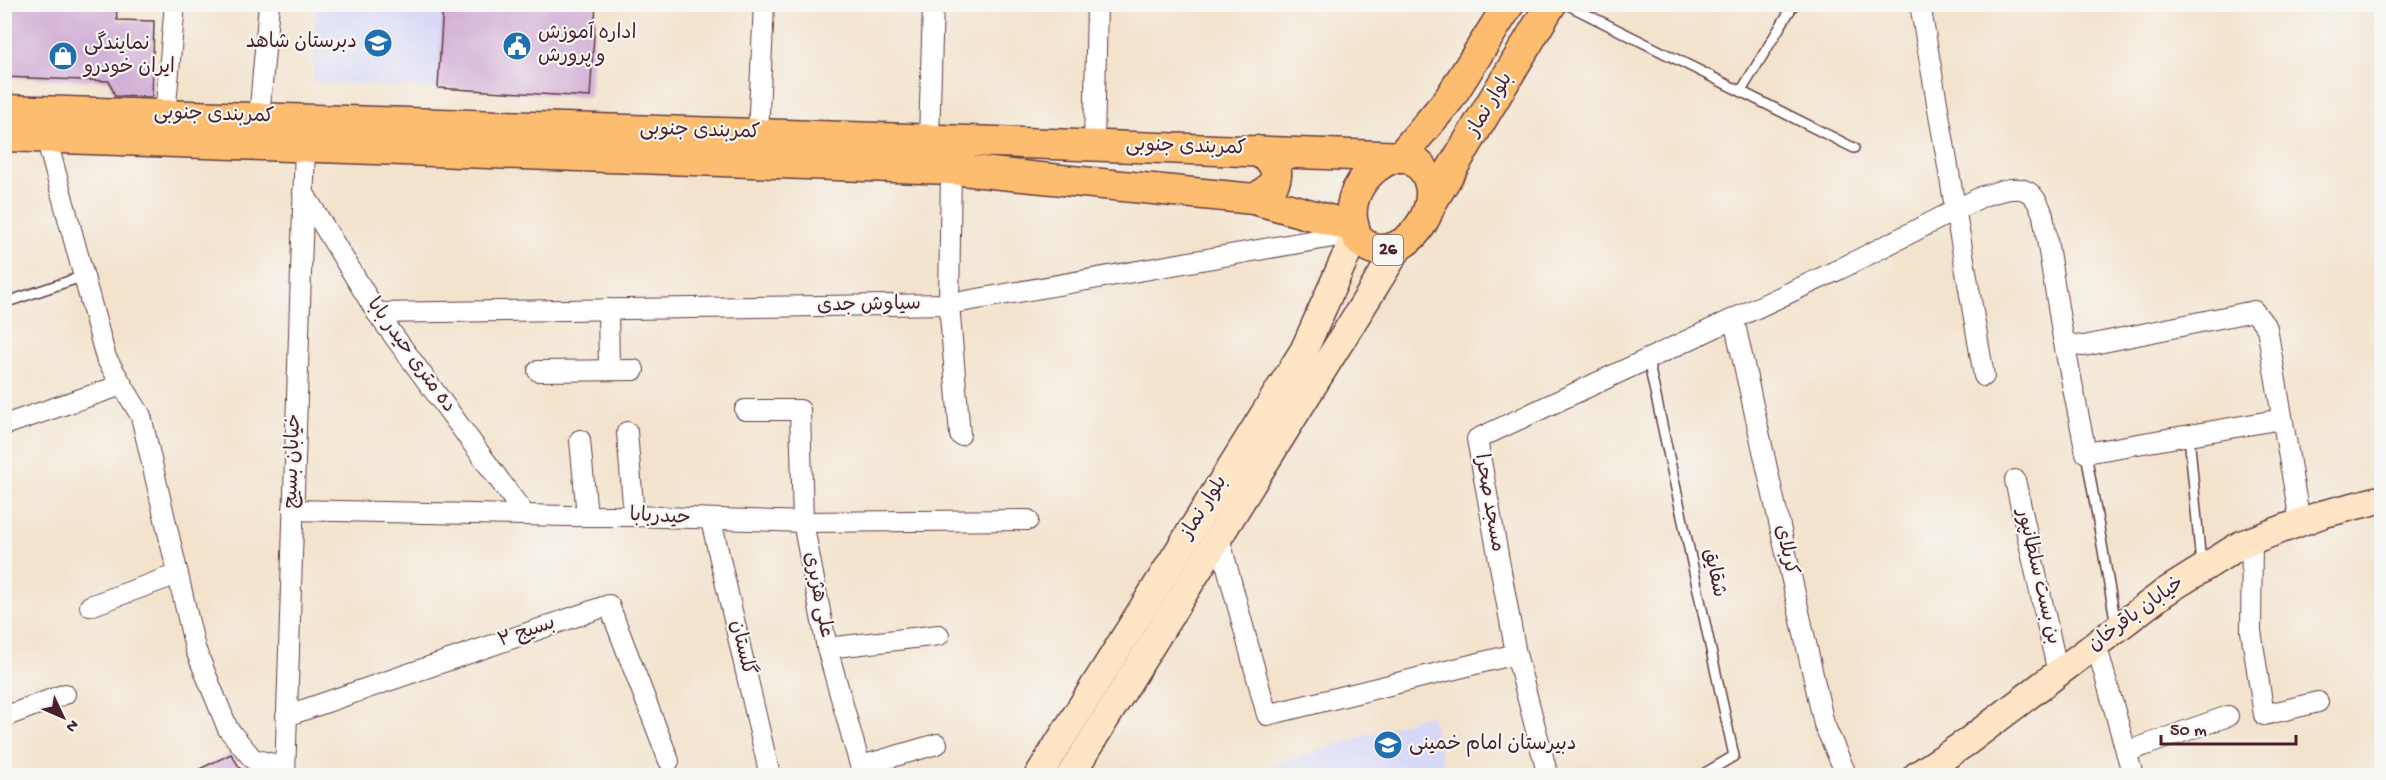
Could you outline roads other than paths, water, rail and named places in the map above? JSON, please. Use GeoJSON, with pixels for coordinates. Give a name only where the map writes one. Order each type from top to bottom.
{"type":"FeatureCollection","features":[{"type":"Feature","properties":{"kind":"main road","name":"بلوار نماز"},"geometry":{"type":"LineString","coordinates":[[1397,157],[1449,99],[1509,4]]}},
{"type":"Feature","properties":{"kind":"main road","name":"بلوار نماز"},"geometry":{"type":"LineString","coordinates":[[1430,205],[1551,4]]}},
{"type":"Feature","properties":{"kind":"main road"},"geometry":{"type":"LineString","coordinates":[[1449,99],[1450,109],[1456,120],[1466,123],[1482,119]]}},
{"type":"Feature","properties":{"kind":"main road","name":"کمربندی جنوبی"},"geometry":{"type":"LineString","coordinates":[[4,110],[165,115],[258,131]]}},
{"type":"Feature","properties":{"kind":"main road","name":"کمربندی جنوبی"},"geometry":{"type":"LineString","coordinates":[[4,136],[305,132],[503,139],[951,169],[1254,199],[1355,230]]}},
{"type":"Feature","properties":{"kind":"main road","name":"کمربندی جنوبی"},"geometry":{"type":"LineString","coordinates":[[503,139],[758,134],[1397,157]]}},
{"type":"Feature","properties":{"kind":"main road"},"geometry":{"type":"LineString","coordinates":[[1254,199],[1268,192],[1275,181],[1275,168],[1268,157],[1256,151]]}},
{"type":"Feature","properties":{"kind":"main road"},"geometry":{"type":"LineString","coordinates":[[1397,157],[1408,157],[1420,164],[1428,175],[1431,189],[1430,205]]}},
{"type":"Feature","properties":{"kind":"main road","name":"26"},"geometry":{"type":"LineString","coordinates":[[1397,157],[1381,162],[1369,172],[1359,186],[1353,202],[1352,218],[1362,243],[1374,249],[1388,250],[1401,244],[1414,235],[1424,221],[1430,205]]}},
{"type":"Feature","properties":{"kind":"main road","name":"بلوار نماز"},"geometry":{"type":"LineString","coordinates":[[1038,776],[1304,350],[1355,230]]}},
{"type":"Feature","properties":{"kind":"main road","name":"بلوار نماز"},"geometry":{"type":"LineString","coordinates":[[1070,776],[1401,244]]}},
{"type":"Feature","properties":{"kind":"main road"},"geometry":{"type":"LineString","coordinates":[[1325,301],[1348,293],[1357,299],[1360,311]]}},
{"type":"Feature","properties":{"kind":"main road","name":"خیابان باقرخان"},"geometry":{"type":"LineString","coordinates":[[1916,776],[1967,742],[2165,592],[2242,544],[2323,514],[2382,499]]}},
{"type":"Feature","properties":{"kind":"street"},"geometry":{"type":"LineString","coordinates":[[165,115],[175,4]]}},
{"type":"Feature","properties":{"kind":"street"},"geometry":{"type":"LineString","coordinates":[[258,131],[269,4]]}},
{"type":"Feature","properties":{"kind":"street"},"geometry":{"type":"LineString","coordinates":[[758,134],[764,4]]}},
{"type":"Feature","properties":{"kind":"street"},"geometry":{"type":"LineString","coordinates":[[929,139],[933,4]]}},
{"type":"Feature","properties":{"kind":"street"},"geometry":{"type":"LineString","coordinates":[[1094,145],[1097,4]]}},
{"type":"Feature","properties":{"kind":"street"},"geometry":{"type":"LineString","coordinates":[[1920,4],[1984,376]]}},
{"type":"Feature","properties":{"kind":"street","name":"خیابان بسیج"},"geometry":{"type":"LineString","coordinates":[[285,771],[305,132]]}},
{"type":"Feature","properties":{"kind":"street"},"geometry":{"type":"LineString","coordinates":[[46,137],[106,358],[141,416],[195,648],[228,729],[253,759],[285,771]]}},
{"type":"Feature","properties":{"kind":"street"},"geometry":{"type":"LineString","coordinates":[[951,169],[950,304],[960,435]]}},
{"type":"Feature","properties":{"kind":"street","name":"مسجد صحرا"},"geometry":{"type":"LineString","coordinates":[[1516,654],[1477,439],[1734,320],[1983,196],[2007,189],[2024,189],[2037,198],[2043,215],[2063,338],[2086,453]]}},
{"type":"Feature","properties":{"kind":"street","name":"ده متری حیدر بابا"},"geometry":{"type":"LineString","coordinates":[[303,192],[377,313],[525,515]]}},
{"type":"Feature","properties":{"kind":"street","name":"سیاوش جدی"},"geometry":{"type":"LineString","coordinates":[[377,313],[950,304],[1355,230]]}},
{"type":"Feature","properties":{"kind":"street"},"geometry":{"type":"LineString","coordinates":[[609,309],[609,369]]}},
{"type":"Feature","properties":{"kind":"street"},"geometry":{"type":"LineString","coordinates":[[2063,338],[2071,345],[2084,346],[2254,311],[2267,328],[2300,522]]}},
{"type":"Feature","properties":{"kind":"street","name":"کربلای"},"geometry":{"type":"LineString","coordinates":[[1734,320],[1824,724],[1847,776]]}},
{"type":"Feature","properties":{"kind":"street"},"geometry":{"type":"LineString","coordinates":[[538,371],[634,370]]}},
{"type":"Feature","properties":{"kind":"street"},"geometry":{"type":"LineString","coordinates":[[4,425],[122,385]]}},
{"type":"Feature","properties":{"kind":"street","name":"علی هژبری"},"geometry":{"type":"LineString","coordinates":[[745,410],[800,411],[803,522],[827,648],[862,771]]}},
{"type":"Feature","properties":{"kind":"street"},"geometry":{"type":"LineString","coordinates":[[2086,453],[2282,419]]}},
{"type":"Feature","properties":{"kind":"street"},"geometry":{"type":"LineString","coordinates":[[627,432],[634,516]]}},
{"type":"Feature","properties":{"kind":"street"},"geometry":{"type":"LineString","coordinates":[[580,440],[587,516]]}},
{"type":"Feature","properties":{"kind":"street","name":"بن بست سلطانپور"},"geometry":{"type":"LineString","coordinates":[[2015,480],[2058,673]]}},
{"type":"Feature","properties":{"kind":"street","name":"حیدربابا"},"geometry":{"type":"LineString","coordinates":[[293,510],[634,516],[803,522],[1028,520]]}},
{"type":"Feature","properties":{"kind":"street","name":"گلستان"},"geometry":{"type":"LineString","coordinates":[[711,520],[770,776]]}},
{"type":"Feature","properties":{"kind":"street"},"geometry":{"type":"LineString","coordinates":[[1219,537],[1267,715],[1516,654],[1548,776]]}},
{"type":"Feature","properties":{"kind":"street"},"geometry":{"type":"LineString","coordinates":[[2252,540],[2251,631],[2264,715],[2318,702]]}},
{"type":"Feature","properties":{"kind":"street"},"geometry":{"type":"LineString","coordinates":[[90,606],[178,574]]}},
{"type":"Feature","properties":{"kind":"street","name":"بسیج ۲"},"geometry":{"type":"LineString","coordinates":[[286,716],[609,605],[669,761]]}},
{"type":"Feature","properties":{"kind":"street"},"geometry":{"type":"LineString","coordinates":[[827,648],[939,635]]}},
{"type":"Feature","properties":{"kind":"street"},"geometry":{"type":"LineString","coordinates":[[2107,637],[2126,752],[2133,776]]}},
{"type":"Feature","properties":{"kind":"street"},"geometry":{"type":"LineString","coordinates":[[4,717],[65,694]]}},
{"type":"Feature","properties":{"kind":"street"},"geometry":{"type":"LineString","coordinates":[[2126,752],[2228,716]]}},
{"type":"Feature","properties":{"kind":"street"},"geometry":{"type":"LineString","coordinates":[[862,771],[937,744]]}},
{"type":"Feature","properties":{"kind":"lane"},"geometry":{"type":"LineString","coordinates":[[1566,4],[1854,148]]}},
{"type":"Feature","properties":{"kind":"lane"},"geometry":{"type":"LineString","coordinates":[[1741,92],[1794,4]]}},
{"type":"Feature","properties":{"kind":"lane"},"geometry":{"type":"LineString","coordinates":[[4,303],[84,276]]}},
{"type":"Feature","properties":{"kind":"lane","name":"شقایق"},"geometry":{"type":"LineString","coordinates":[[1648,360],[1734,756],[1700,776]]}},
{"type":"Feature","properties":{"kind":"lane"},"geometry":{"type":"LineString","coordinates":[[2189,435],[2201,569]]}},
{"type":"Feature","properties":{"kind":"lane"},"geometry":{"type":"LineString","coordinates":[[2086,453],[2107,637]]}},
{"type":"Feature","properties":{"kind":"place","name":"دبرستان شاهد"},"geometry":{"type":"Point","coordinates":[378,43]}},
{"type":"Feature","properties":{"kind":"place","name":"اداره آموزش و پرورش"},"geometry":{"type":"Point","coordinates":[517,46]}},
{"type":"Feature","properties":{"kind":"place","name":"نمایندگی ایران خودرو"},"geometry":{"type":"Point","coordinates":[63,56]}},
{"type":"Feature","properties":{"kind":"place","name":"دبیرستان امام خمینی"},"geometry":{"type":"Point","coordinates":[1388,745]}}]}
